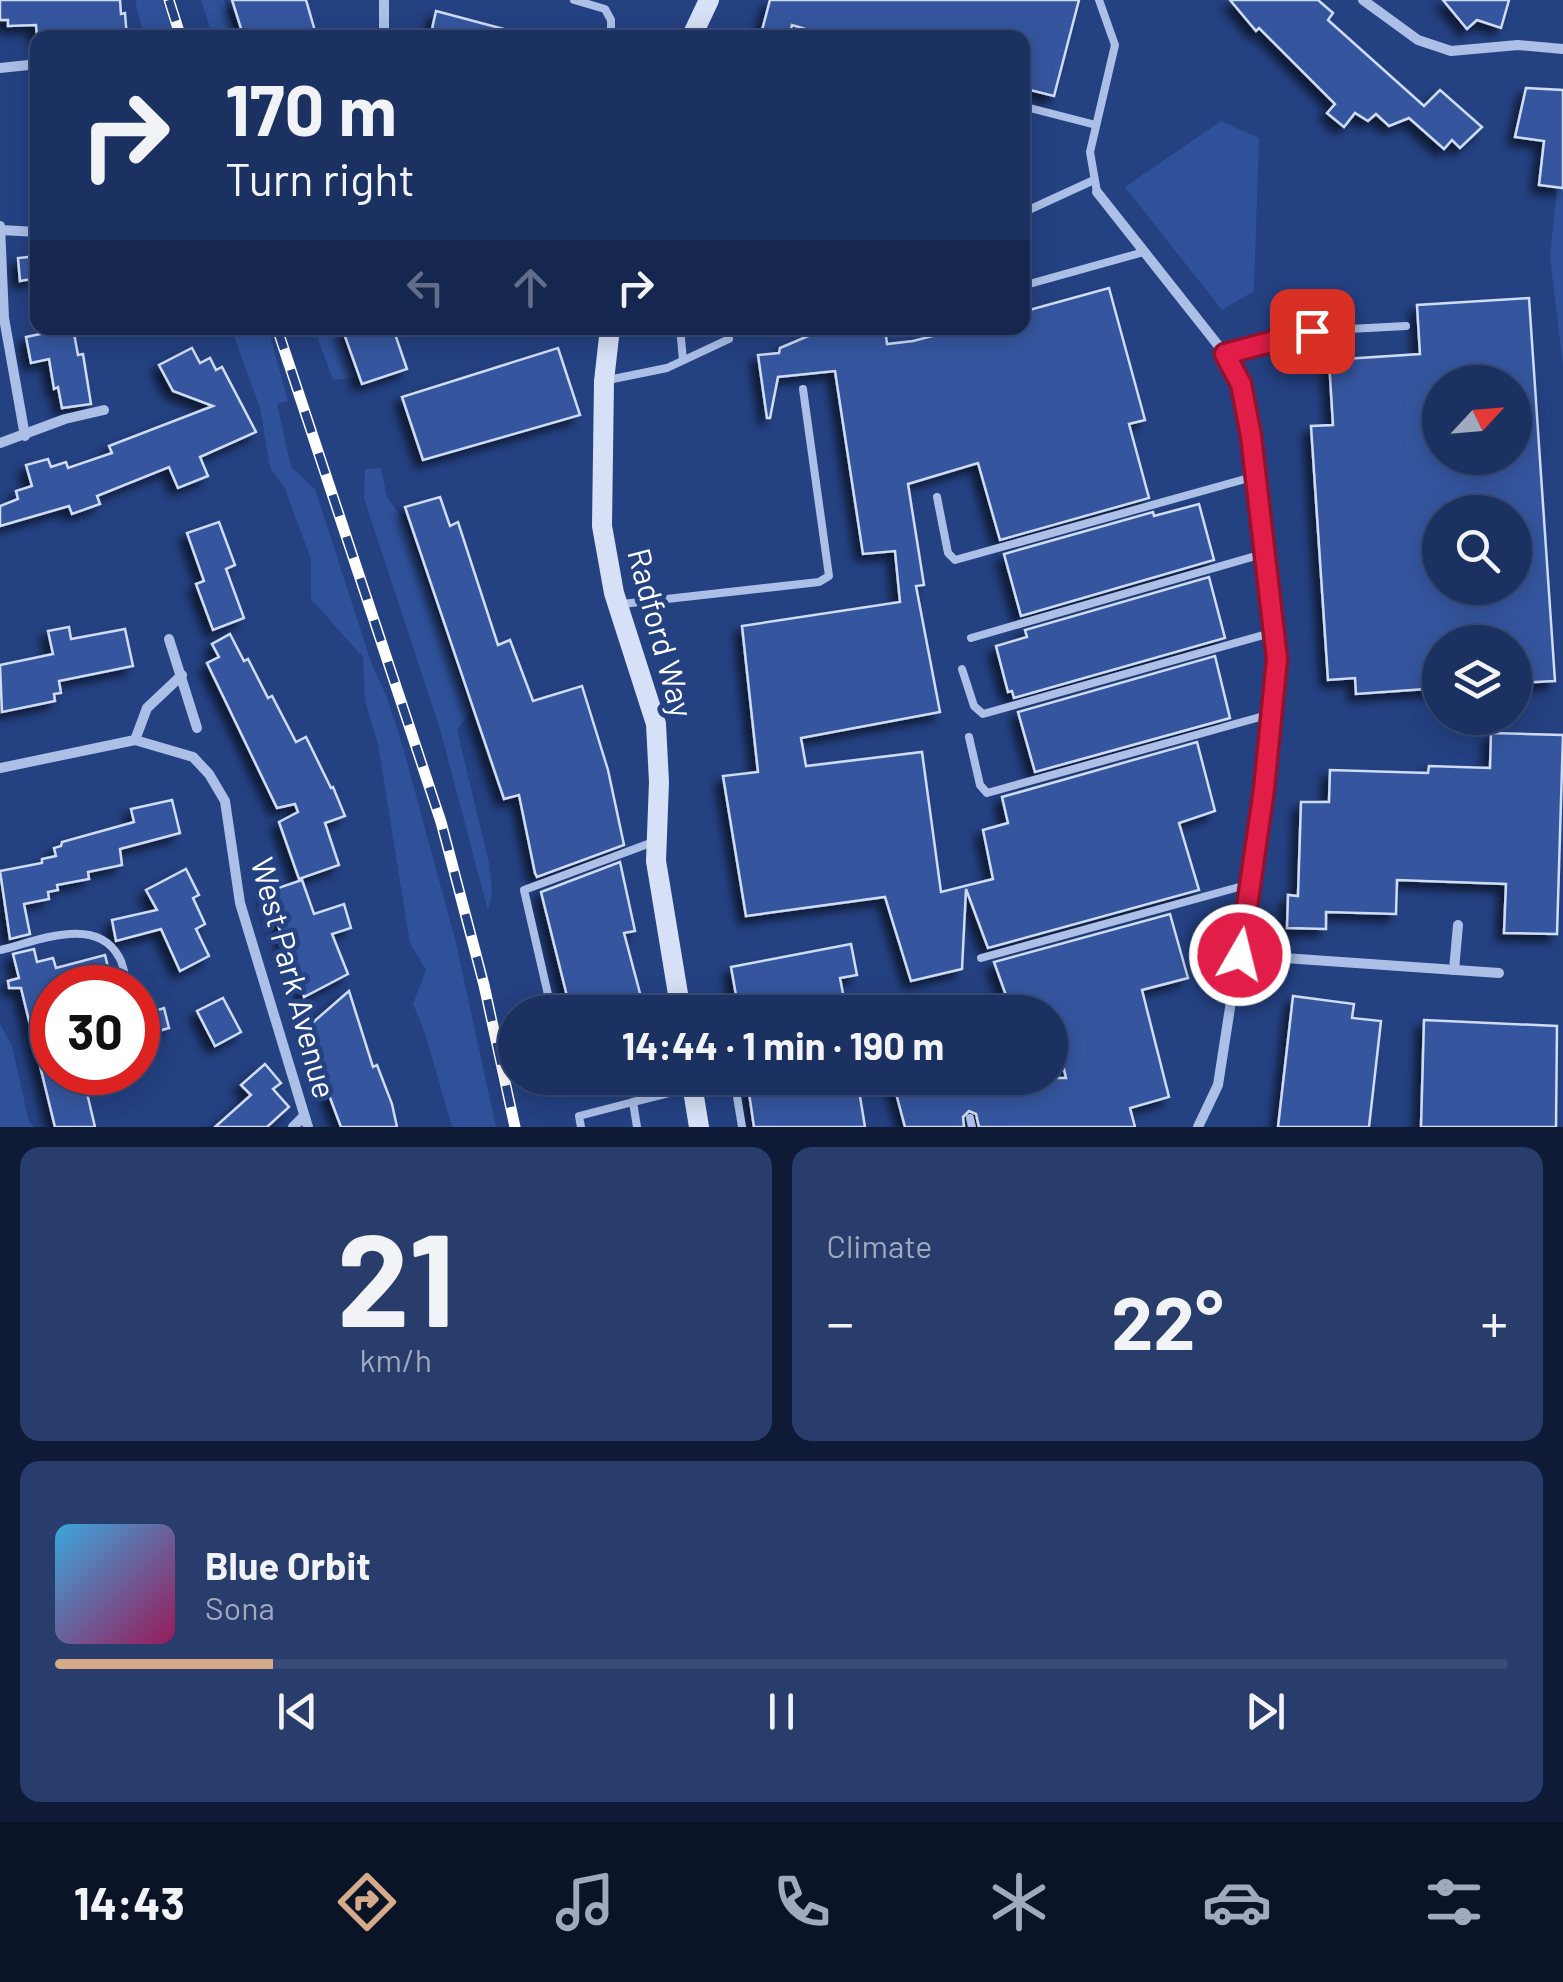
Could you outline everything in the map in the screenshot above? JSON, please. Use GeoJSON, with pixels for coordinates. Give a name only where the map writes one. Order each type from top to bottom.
{"type":"FeatureCollection","features":[{"type":"Feature","properties":{"kind":"street"},"geometry":{"type":"LineString","coordinates":[[384,0],[384,30]]}},
{"type":"Feature","properties":{"kind":"street"},"geometry":{"type":"LineString","coordinates":[[695,30],[709,0]]}},
{"type":"Feature","properties":{"kind":"street"},"geometry":{"type":"LineString","coordinates":[[1363,0],[1418,40],[1451,51],[1518,46],[1563,49]]}},
{"type":"Feature","properties":{"kind":"street"},"geometry":{"type":"LineString","coordinates":[[0,68],[30,65]]}},
{"type":"Feature","properties":{"kind":"street"},"geometry":{"type":"LineString","coordinates":[[1096,186],[1225,354],[1241,384],[1266,553],[1277,659],[1271,714],[1240,955],[1218,1085],[1198,1127]]}},
{"type":"Feature","properties":{"kind":"street"},"geometry":{"type":"LineString","coordinates":[[25,436],[4,318],[0,228],[30,231]]}},
{"type":"Feature","properties":{"kind":"street","name":"Radford Way"},"geometry":{"type":"LineString","coordinates":[[609,335],[604,381],[602,526],[617,604],[656,724],[656,862],[677,995]]}},
{"type":"Feature","properties":{"kind":"street"},"geometry":{"type":"LineString","coordinates":[[0,443],[65,419],[104,410]]}},
{"type":"Feature","properties":{"kind":"street"},"geometry":{"type":"LineString","coordinates":[[168,639],[196,728]]}},
{"type":"Feature","properties":{"kind":"street"},"geometry":{"type":"LineString","coordinates":[[0,768],[134,740],[147,708],[182,675]]}},
{"type":"Feature","properties":{"kind":"street","name":"West Park Avenue"},"geometry":{"type":"LineString","coordinates":[[134,740],[193,756],[210,774],[225,801],[240,903],[306,1122]]}},
{"type":"Feature","properties":{"kind":"street"},"geometry":{"type":"LineString","coordinates":[[1454,970],[1458,925]]}},
{"type":"Feature","properties":{"kind":"street"},"geometry":{"type":"LineString","coordinates":[[1240,955],[1499,974]]}},
{"type":"Feature","properties":{"kind":"street"},"geometry":{"type":"LineString","coordinates":[[694,1095],[699,1127]]}},
{"type":"Feature","properties":{"kind":"street"},"geometry":{"type":"LineString","coordinates":[[293,1127],[306,1122]]}},
{"type":"Feature","properties":{"kind":"lane"},"geometry":{"type":"LineString","coordinates":[[574,0],[605,10],[612,20],[612,30]]}},
{"type":"Feature","properties":{"kind":"lane"},"geometry":{"type":"LineString","coordinates":[[1030,209],[1096,186],[1090,152],[1116,45],[1100,0]]}},
{"type":"Feature","properties":{"kind":"lane"},"geometry":{"type":"LineString","coordinates":[[1030,108],[1096,125]]}},
{"type":"Feature","properties":{"kind":"lane"},"geometry":{"type":"LineString","coordinates":[[1030,284],[1144,252]]}},
{"type":"Feature","properties":{"kind":"lane"},"geometry":{"type":"LineString","coordinates":[[1225,354],[1312,331],[1406,326]]}},
{"type":"Feature","properties":{"kind":"lane"},"geometry":{"type":"LineString","coordinates":[[681,335],[684,360]]}},
{"type":"Feature","properties":{"kind":"lane"},"geometry":{"type":"LineString","coordinates":[[604,381],[667,368],[730,340]]}},
{"type":"Feature","properties":{"kind":"lane"},"geometry":{"type":"LineString","coordinates":[[617,604],[820,582],[830,576],[802,389]]}},
{"type":"Feature","properties":{"kind":"lane"},"geometry":{"type":"LineString","coordinates":[[937,497],[948,554],[955,560],[1256,476]]}},
{"type":"Feature","properties":{"kind":"lane"},"geometry":{"type":"LineString","coordinates":[[971,638],[1266,553]]}},
{"type":"Feature","properties":{"kind":"lane"},"geometry":{"type":"LineString","coordinates":[[962,669],[974,706],[983,714],[1274,632]]}},
{"type":"Feature","properties":{"kind":"lane"},"geometry":{"type":"LineString","coordinates":[[969,737],[980,785],[987,793],[1271,714]]}},
{"type":"Feature","properties":{"kind":"lane"},"geometry":{"type":"LineString","coordinates":[[548,995],[524,890],[656,842]]}},
{"type":"Feature","properties":{"kind":"lane"},"geometry":{"type":"LineString","coordinates":[[981,958],[1250,884]]}},
{"type":"Feature","properties":{"kind":"lane"},"geometry":{"type":"LineString","coordinates":[[0,950],[88,933],[102,938],[121,965]]}},
{"type":"Feature","properties":{"kind":"lane"},"geometry":{"type":"LineString","coordinates":[[581,1127],[579,1116],[656,1095]]}},
{"type":"Feature","properties":{"kind":"lane"},"geometry":{"type":"LineString","coordinates":[[737,1095],[742,1127]]}},
{"type":"Feature","properties":{"kind":"lane"},"geometry":{"type":"LineString","coordinates":[[634,1102],[637,1127]]}},
{"type":"Feature","properties":{"kind":"shaded area"},"geometry":{"type":"Polygon","coordinates":[[[135,0],[162,0],[173,30],[142,30],[135,0]]]}},
{"type":"Feature","properties":{"kind":"shaded area"},"geometry":{"type":"Polygon","coordinates":[[[201,0],[224,0],[235,30],[211,30],[201,0]]]}},
{"type":"Feature","properties":{"kind":"shaded area"},"geometry":{"type":"Polygon","coordinates":[[[1221,121],[1259,138],[1254,291],[1222,310],[1125,187],[1221,121]]]}},
{"type":"Feature","properties":{"kind":"shaded area"},"geometry":{"type":"Polygon","coordinates":[[[1557,187],[1563,188],[1563,367],[1550,256],[1557,187]]]}},
{"type":"Feature","properties":{"kind":"shaded area"},"geometry":{"type":"Polygon","coordinates":[[[234,335],[270,335],[288,401],[277,404],[291,467],[315,489],[402,744],[455,939],[496,1127],[452,1127],[413,1004],[426,970],[410,943],[378,744],[365,701],[363,657],[311,599],[311,559],[285,489],[270,467],[260,408],[234,335]]]}},
{"type":"Feature","properties":{"kind":"shaded area"},"geometry":{"type":"Polygon","coordinates":[[[317,335],[341,335],[356,378],[333,380],[317,335]]]}},
{"type":"Feature","properties":{"kind":"shaded area"},"geometry":{"type":"Polygon","coordinates":[[[381,468],[387,497],[406,523],[471,710],[457,730],[489,863],[492,892],[488,911],[440,729],[364,498],[365,469],[381,468]]]}},
{"type":"Feature","properties":{"kind":"shaded area"},"geometry":{"type":"Polygon","coordinates":[[[0,1024],[12,1046],[29,1122],[35,1127],[0,1127],[0,1024]]]}},
{"type":"Feature","properties":{"kind":"building"},"geometry":{"type":"Polygon","coordinates":[[[0,0],[120,0],[126,30],[36,30],[36,25],[8,26],[8,20],[0,20],[0,0]]]}},
{"type":"Feature","properties":{"kind":"building"},"geometry":{"type":"Polygon","coordinates":[[[232,0],[306,0],[315,30],[241,30],[232,0]]]}},
{"type":"Feature","properties":{"kind":"building"},"geometry":{"type":"Polygon","coordinates":[[[770,0],[1079,0],[1054,96],[1030,90],[1030,30],[809,30],[792,25],[791,30],[762,30],[770,0]]]}},
{"type":"Feature","properties":{"kind":"building"},"geometry":{"type":"Polygon","coordinates":[[[1230,0],[1318,0],[1333,13],[1328,20],[1424,106],[1440,90],[1482,127],[1460,148],[1452,140],[1444,149],[1409,118],[1389,126],[1376,114],[1368,121],[1355,113],[1344,127],[1327,113],[1335,104],[1259,28],[1256,31],[1230,0]]]}},
{"type":"Feature","properties":{"kind":"building"},"geometry":{"type":"Polygon","coordinates":[[[1443,0],[1509,0],[1501,28],[1477,20],[1467,29],[1443,0]]]}},
{"type":"Feature","properties":{"kind":"building"},"geometry":{"type":"Polygon","coordinates":[[[436,11],[507,30],[432,30],[436,11]]]}},
{"type":"Feature","properties":{"kind":"building"},"geometry":{"type":"Polygon","coordinates":[[[1526,88],[1563,90],[1563,188],[1539,185],[1544,141],[1515,137],[1526,88]]]}},
{"type":"Feature","properties":{"kind":"building"},"geometry":{"type":"Polygon","coordinates":[[[30,257],[30,279],[20,281],[18,258],[30,257]]]}},
{"type":"Feature","properties":{"kind":"building"},"geometry":{"type":"Polygon","coordinates":[[[1109,288],[1145,420],[1129,424],[1149,498],[1000,540],[978,463],[908,484],[924,585],[916,586],[940,712],[801,738],[806,766],[922,752],[941,892],[993,879],[983,830],[1008,823],[1002,797],[1197,742],[1215,811],[1179,823],[1199,890],[988,948],[966,889],[962,969],[911,981],[885,897],[746,916],[723,776],[758,772],[742,626],[900,602],[895,551],[863,554],[835,371],[778,377],[767,418],[758,355],[779,353],[780,348],[811,335],[886,335],[887,344],[937,335],[1030,335],[1030,310],[1109,288]]]}},
{"type":"Feature","properties":{"kind":"building"},"geometry":{"type":"Polygon","coordinates":[[[1529,298],[1555,681],[1532,682],[1532,625],[1422,625],[1422,689],[1356,694],[1355,678],[1328,680],[1311,426],[1333,425],[1329,360],[1420,354],[1417,305],[1529,298]]]}},
{"type":"Feature","properties":{"kind":"building"},"geometry":{"type":"Polygon","coordinates":[[[74,335],[78,355],[83,354],[91,404],[62,408],[49,359],[31,363],[26,337],[74,335]]]}},
{"type":"Feature","properties":{"kind":"building"},"geometry":{"type":"Polygon","coordinates":[[[344,335],[395,335],[407,369],[362,384],[344,335]]]}},
{"type":"Feature","properties":{"kind":"building"},"geometry":{"type":"Polygon","coordinates":[[[192,348],[200,363],[210,358],[216,370],[222,367],[256,432],[200,457],[208,476],[178,488],[169,467],[97,496],[100,504],[72,514],[69,506],[0,526],[0,506],[18,499],[16,491],[32,486],[26,465],[48,459],[51,467],[66,462],[68,468],[112,453],[109,446],[213,406],[173,391],[159,365],[192,348]]]}},
{"type":"Feature","properties":{"kind":"building"},"geometry":{"type":"Polygon","coordinates":[[[558,348],[580,415],[423,460],[402,397],[558,348]]]}},
{"type":"Feature","properties":{"kind":"building"},"geometry":{"type":"Polygon","coordinates":[[[440,497],[450,526],[458,522],[498,645],[510,640],[533,701],[582,686],[608,770],[624,845],[537,877],[519,795],[504,799],[405,507],[440,497]]]}},
{"type":"Feature","properties":{"kind":"building"},"geometry":{"type":"Polygon","coordinates":[[[1199,504],[1214,560],[1021,616],[1004,554],[1153,512],[1154,516],[1199,504]]]}},
{"type":"Feature","properties":{"kind":"building"},"geometry":{"type":"Polygon","coordinates":[[[219,522],[235,565],[226,569],[244,618],[213,630],[196,584],[204,581],[187,533],[219,522]]]}},
{"type":"Feature","properties":{"kind":"building"},"geometry":{"type":"Polygon","coordinates":[[[1209,577],[1225,638],[1014,698],[1012,691],[1008,692],[996,646],[1027,637],[1025,630],[1209,577]]]}},
{"type":"Feature","properties":{"kind":"building"},"geometry":{"type":"Polygon","coordinates":[[[69,627],[71,639],[125,629],[133,666],[59,681],[61,693],[54,694],[55,701],[2,712],[0,665],[53,654],[48,631],[69,627]]]}},
{"type":"Feature","properties":{"kind":"building"},"geometry":{"type":"Polygon","coordinates":[[[230,634],[268,698],[272,696],[296,742],[306,737],[333,787],[345,816],[325,823],[339,865],[299,879],[279,822],[298,812],[295,804],[277,808],[207,663],[219,657],[212,644],[230,634]]]}},
{"type":"Feature","properties":{"kind":"building"},"geometry":{"type":"Polygon","coordinates":[[[1215,656],[1230,718],[1035,772],[1018,712],[1215,656]]]}},
{"type":"Feature","properties":{"kind":"building"},"geometry":{"type":"Polygon","coordinates":[[[1491,735],[1563,735],[1557,934],[1504,933],[1506,884],[1397,880],[1396,914],[1326,912],[1326,929],[1287,928],[1288,895],[1298,896],[1301,802],[1329,802],[1330,770],[1428,773],[1429,766],[1490,768],[1491,735]]]}},
{"type":"Feature","properties":{"kind":"building"},"geometry":{"type":"Polygon","coordinates":[[[172,800],[180,833],[120,849],[122,865],[88,872],[89,879],[57,885],[58,890],[48,892],[49,899],[24,904],[30,934],[10,939],[0,871],[42,863],[42,859],[56,856],[54,848],[62,842],[134,822],[131,809],[172,800]]]}},
{"type":"Feature","properties":{"kind":"building"},"geometry":{"type":"Polygon","coordinates":[[[620,862],[635,931],[624,933],[640,995],[567,995],[541,892],[620,862]]]}},
{"type":"Feature","properties":{"kind":"building"},"geometry":{"type":"Polygon","coordinates":[[[186,869],[199,895],[193,898],[205,924],[196,929],[209,956],[180,971],[161,929],[116,941],[112,920],[157,910],[146,890],[186,869]]]}},
{"type":"Feature","properties":{"kind":"building"},"geometry":{"type":"Polygon","coordinates":[[[302,880],[314,914],[344,904],[351,928],[332,934],[348,974],[304,997],[266,892],[302,880]]]}},
{"type":"Feature","properties":{"kind":"building"},"geometry":{"type":"Polygon","coordinates":[[[1170,914],[1188,978],[1142,990],[1169,1097],[1130,1108],[1135,1127],[979,1127],[976,1114],[969,1111],[963,1117],[964,1127],[905,1127],[897,1095],[1068,1095],[1068,995],[1006,995],[994,962],[1170,914]]]}},
{"type":"Feature","properties":{"kind":"building"},"geometry":{"type":"Polygon","coordinates":[[[851,944],[857,975],[840,978],[843,995],[736,995],[731,967],[851,944]]]}},
{"type":"Feature","properties":{"kind":"building"},"geometry":{"type":"Polygon","coordinates":[[[34,949],[37,962],[53,958],[55,965],[30,965],[30,1025],[21,988],[9,988],[8,981],[19,978],[13,954],[34,949]]]}},
{"type":"Feature","properties":{"kind":"building"},"geometry":{"type":"Polygon","coordinates":[[[105,955],[108,965],[67,965],[105,955]]]}},
{"type":"Feature","properties":{"kind":"building"},"geometry":{"type":"Polygon","coordinates":[[[349,991],[397,1127],[341,1127],[320,1071],[324,1070],[311,1024],[349,991]]]}},
{"type":"Feature","properties":{"kind":"building"},"geometry":{"type":"Polygon","coordinates":[[[1293,996],[1354,1004],[1352,1018],[1381,1021],[1369,1127],[1278,1127],[1293,996]]]}},
{"type":"Feature","properties":{"kind":"building"},"geometry":{"type":"Polygon","coordinates":[[[223,998],[241,1032],[215,1046],[197,1011],[223,998]]]}},
{"type":"Feature","properties":{"kind":"building"},"geometry":{"type":"Polygon","coordinates":[[[164,1008],[169,1028],[160,1030],[160,1009],[164,1008]]]}},
{"type":"Feature","properties":{"kind":"building"},"geometry":{"type":"Polygon","coordinates":[[[1424,1020],[1557,1026],[1556,1127],[1421,1127],[1424,1020]]]}},
{"type":"Feature","properties":{"kind":"building"},"geometry":{"type":"Polygon","coordinates":[[[265,1064],[281,1083],[273,1089],[289,1107],[267,1127],[215,1127],[251,1095],[241,1085],[265,1064]]]}},
{"type":"Feature","properties":{"kind":"building"},"geometry":{"type":"Polygon","coordinates":[[[47,1095],[87,1095],[95,1127],[55,1127],[47,1095]]]}},
{"type":"Feature","properties":{"kind":"building"},"geometry":{"type":"Polygon","coordinates":[[[749,1095],[860,1095],[865,1127],[754,1127],[749,1095]]]}},
{"type":"Feature","properties":{"kind":"railway"},"geometry":{"type":"LineString","coordinates":[[169,0],[178,30]]}},
{"type":"Feature","properties":{"kind":"railway"},"geometry":{"type":"LineString","coordinates":[[279,335],[441,822],[484,985],[515,1127]]}},
{"type":"Feature","properties":{"kind":"route"},"geometry":{"type":"LineString","coordinates":[[1240,955],[1264,789],[1277,659],[1251,436],[1241,384],[1225,354],[1312,331]]}}]}
